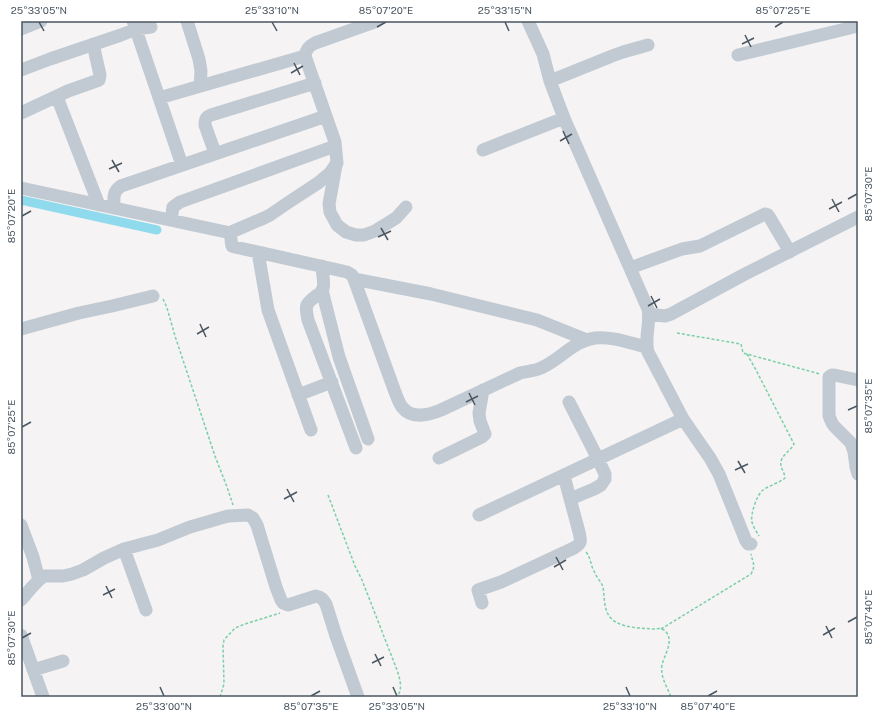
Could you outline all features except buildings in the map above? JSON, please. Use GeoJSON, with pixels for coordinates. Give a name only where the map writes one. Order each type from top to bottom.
{"type":"FeatureCollection","features":[{"type":"Feature","properties":{"kind":"street"},"geometry":{"type":"LineString","coordinates":[[21,28],[41,21]]}},
{"type":"Feature","properties":{"kind":"street"},"geometry":{"type":"LineString","coordinates":[[187,21],[199,59],[201,71],[200,86]]}},
{"type":"Feature","properties":{"kind":"street"},"geometry":{"type":"LineString","coordinates":[[378,21],[363,24],[315,43],[306,51],[305,56],[335,142],[336,163],[329,204],[330,212],[338,225],[346,232],[356,235],[364,234],[375,230],[396,218],[406,207]]}},
{"type":"Feature","properties":{"kind":"street"},"geometry":{"type":"LineString","coordinates":[[528,21],[543,54],[550,81],[564,118],[648,309],[649,314],[646,346],[683,419],[710,458],[719,474],[746,541],[750,544]]}},
{"type":"Feature","properties":{"kind":"street"},"geometry":{"type":"LineString","coordinates":[[21,70],[93,44],[135,25],[151,27]]}},
{"type":"Feature","properties":{"kind":"street"},"geometry":{"type":"LineString","coordinates":[[135,25],[182,165]]}},
{"type":"Feature","properties":{"kind":"street"},"geometry":{"type":"LineString","coordinates":[[738,55],[858,26]]}},
{"type":"Feature","properties":{"kind":"street"},"geometry":{"type":"LineString","coordinates":[[21,113],[68,91],[98,80],[100,75],[93,44]]}},
{"type":"Feature","properties":{"kind":"street"},"geometry":{"type":"LineString","coordinates":[[550,81],[623,52],[648,45]]}},
{"type":"Feature","properties":{"kind":"street"},"geometry":{"type":"LineString","coordinates":[[159,98],[305,56]]}},
{"type":"Feature","properties":{"kind":"street"},"geometry":{"type":"LineString","coordinates":[[215,153],[205,125],[207,117],[315,83]]}},
{"type":"Feature","properties":{"kind":"street"},"geometry":{"type":"LineString","coordinates":[[57,97],[99,205]]}},
{"type":"Feature","properties":{"kind":"street"},"geometry":{"type":"LineString","coordinates":[[114,208],[114,193],[116,189],[121,186],[326,116]]}},
{"type":"Feature","properties":{"kind":"street"},"geometry":{"type":"LineString","coordinates":[[483,150],[564,118]]}},
{"type":"Feature","properties":{"kind":"street"},"geometry":{"type":"LineString","coordinates":[[171,220],[173,207],[180,202],[335,146]]}},
{"type":"Feature","properties":{"kind":"street"},"geometry":{"type":"LineString","coordinates":[[21,188],[171,220],[230,238],[270,215],[318,183],[330,173],[336,163]]}},
{"type":"Feature","properties":{"kind":"street"},"geometry":{"type":"LineString","coordinates":[[630,268],[682,249],[700,246],[765,214],[770,218],[790,252]]}},
{"type":"Feature","properties":{"kind":"street"},"geometry":{"type":"LineString","coordinates":[[649,314],[665,316],[672,314],[745,274],[858,217]]}},
{"type":"Feature","properties":{"kind":"street"},"geometry":{"type":"LineString","coordinates":[[230,238],[232,246],[235,247],[322,266],[347,272],[352,275],[395,392],[406,411],[418,416],[431,414],[441,410],[520,373],[542,368],[574,346],[587,340],[600,337],[646,346]]}},
{"type":"Feature","properties":{"kind":"street"},"geometry":{"type":"LineString","coordinates":[[258,252],[268,310],[311,430]]}},
{"type":"Feature","properties":{"kind":"street"},"geometry":{"type":"LineString","coordinates":[[322,266],[324,281],[322,290],[306,306],[306,312],[356,448]]}},
{"type":"Feature","properties":{"kind":"street"},"geometry":{"type":"LineString","coordinates":[[354,279],[431,294],[538,320],[587,340]]}},
{"type":"Feature","properties":{"kind":"street"},"geometry":{"type":"LineString","coordinates":[[322,290],[339,357],[368,439]]}},
{"type":"Feature","properties":{"kind":"street"},"geometry":{"type":"LineString","coordinates":[[21,328],[153,296]]}},
{"type":"Feature","properties":{"kind":"street"},"geometry":{"type":"LineString","coordinates":[[858,380],[834,375],[829,377],[830,420],[851,443],[858,474]]}},
{"type":"Feature","properties":{"kind":"street"},"geometry":{"type":"LineString","coordinates":[[298,395],[332,382]]}},
{"type":"Feature","properties":{"kind":"street"},"geometry":{"type":"LineString","coordinates":[[439,458],[477,440],[484,434],[479,413],[483,390]]}},
{"type":"Feature","properties":{"kind":"street"},"geometry":{"type":"LineString","coordinates":[[569,402],[605,474],[605,480],[601,485],[570,499]]}},
{"type":"Feature","properties":{"kind":"street"},"geometry":{"type":"LineString","coordinates":[[479,515],[683,419]]}},
{"type":"Feature","properties":{"kind":"street"},"geometry":{"type":"LineString","coordinates":[[482,603],[478,590],[501,582],[579,544],[581,540],[564,476]]}},
{"type":"Feature","properties":{"kind":"street"},"geometry":{"type":"LineString","coordinates":[[21,600],[44,576],[62,576],[72,574],[124,549],[158,540],[190,527],[228,516],[248,515],[253,518],[257,525],[276,587],[283,603],[288,605],[320,596],[326,604],[358,697]]}},
{"type":"Feature","properties":{"kind":"street"},"geometry":{"type":"LineString","coordinates":[[21,525],[33,557],[39,580]]}},
{"type":"Feature","properties":{"kind":"street"},"geometry":{"type":"LineString","coordinates":[[124,549],[146,610]]}},
{"type":"Feature","properties":{"kind":"street"},"geometry":{"type":"LineString","coordinates":[[21,634],[43,697]]}},
{"type":"Feature","properties":{"kind":"street"},"geometry":{"type":"LineString","coordinates":[[33,670],[63,661]]}},
{"type":"Feature","properties":{"kind":"path"},"geometry":{"type":"LineString","coordinates":[[153,296],[159,295],[165,302],[215,456],[228,487],[235,516]]}},
{"type":"Feature","properties":{"kind":"path"},"geometry":{"type":"LineString","coordinates":[[677,333],[741,344],[743,353],[829,377]]}},
{"type":"Feature","properties":{"kind":"path"},"geometry":{"type":"LineString","coordinates":[[661,629],[751,574],[754,569],[754,564],[750,544],[759,538],[751,517],[759,494],[763,490],[785,478],[781,462],[784,455],[794,446],[794,444],[747,354]]}},
{"type":"Feature","properties":{"kind":"path"},"geometry":{"type":"LineString","coordinates":[[328,495],[400,678],[400,692],[397,697]]}},
{"type":"Feature","properties":{"kind":"path"},"geometry":{"type":"LineString","coordinates":[[579,544],[591,560],[594,572],[601,582],[606,609],[611,618],[626,626],[634,628],[661,629],[668,634],[669,640],[662,665],[663,678],[671,697]]}},
{"type":"Feature","properties":{"kind":"path"},"geometry":{"type":"LineString","coordinates":[[220,697],[224,684],[224,640],[235,628],[284,611]]}},
{"type":"Feature","properties":{"kind":"waterway"},"geometry":{"type":"LineString","coordinates":[[21,200],[157,230]]}}]}
